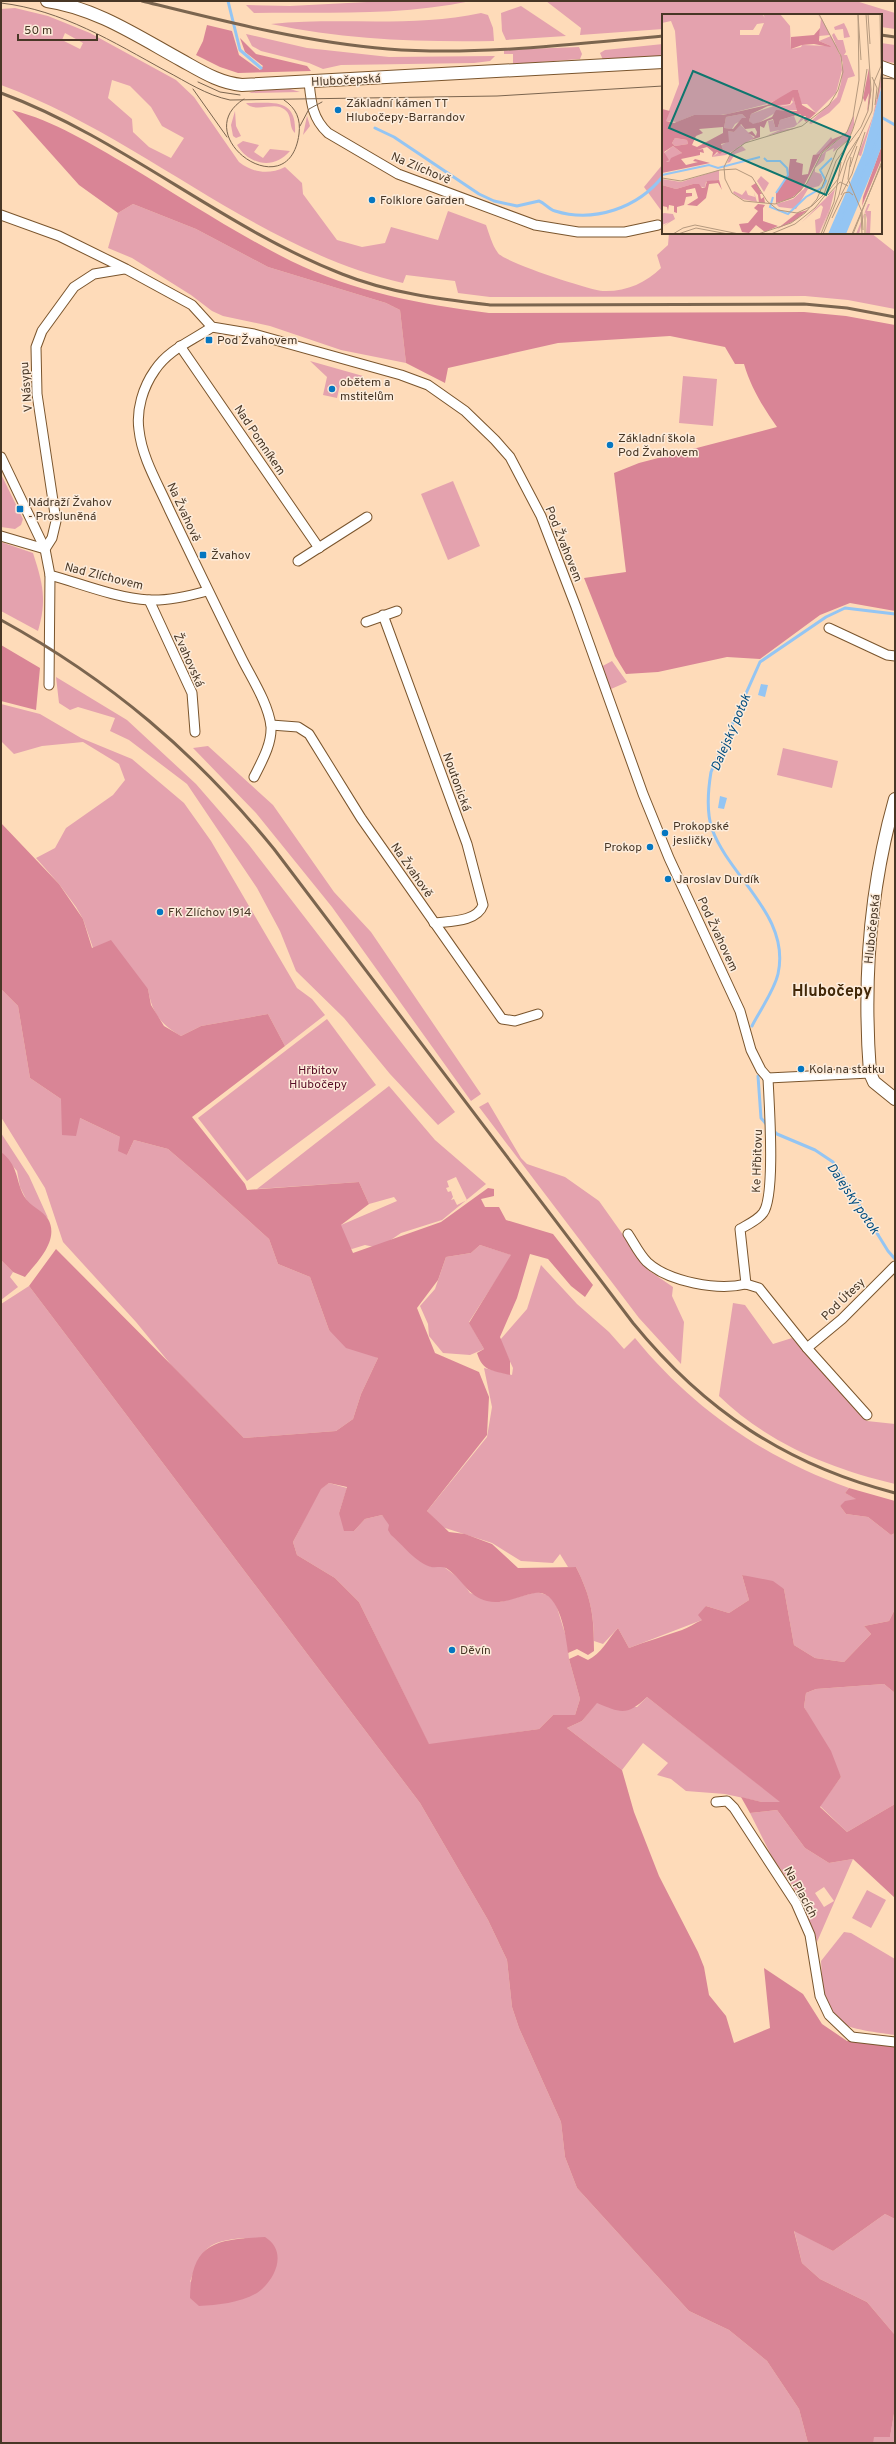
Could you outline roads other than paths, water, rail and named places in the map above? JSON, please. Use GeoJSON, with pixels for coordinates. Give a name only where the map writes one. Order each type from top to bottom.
{"type":"FeatureCollection","features":[{"type":"Feature","properties":{"kind":"street","name":"Hlubočepská"},"geometry":{"type":"LineString","coordinates":[[47,1],[76,8],[101,17],[219,81],[242,85],[662,62]]}},
{"type":"Feature","properties":{"kind":"street"},"geometry":{"type":"LineString","coordinates":[[882,67],[895,72]]}},
{"type":"Feature","properties":{"kind":"street","name":"Na Zlíchově"},"geometry":{"type":"LineString","coordinates":[[309,82],[312,107],[318,124],[328,133],[398,174],[535,225],[578,232],[625,232],[658,225]]}},
{"type":"Feature","properties":{"kind":"street"},"geometry":{"type":"LineString","coordinates":[[1,216],[59,236],[126,269],[192,305],[212,327]]}},
{"type":"Feature","properties":{"kind":"street","name":"V Násypu"},"geometry":{"type":"LineString","coordinates":[[45,549],[52,538],[56,521],[37,394],[36,347],[42,331],[74,287],[94,274],[126,269]]}},
{"type":"Feature","properties":{"kind":"street","name":"Na Žvahově"},"geometry":{"type":"LineString","coordinates":[[212,327],[169,354],[149,379],[139,409],[138,428],[151,470],[207,591],[262,700],[271,726],[268,749],[254,777]]}},
{"type":"Feature","properties":{"kind":"street","name":"Pod Žvahovem"},"geometry":{"type":"LineString","coordinates":[[212,327],[254,334],[401,375],[428,385],[450,400],[482,426],[510,457],[543,523],[576,607],[643,794],[669,858],[740,1011],[750,1050],[768,1078]]}},
{"type":"Feature","properties":{"kind":"street","name":"Nad Pomníkem"},"geometry":{"type":"LineString","coordinates":[[180,346],[319,548]]}},
{"type":"Feature","properties":{"kind":"street","name":"Nad Zlíchovem"},"geometry":{"type":"LineString","coordinates":[[1,457],[45,549],[50,575],[113,593],[149,600],[173,598],[207,591]]}},
{"type":"Feature","properties":{"kind":"street"},"geometry":{"type":"LineString","coordinates":[[298,562],[367,517]]}},
{"type":"Feature","properties":{"kind":"street"},"geometry":{"type":"LineString","coordinates":[[1,536],[45,549]]}},
{"type":"Feature","properties":{"kind":"street"},"geometry":{"type":"LineString","coordinates":[[50,575],[50,685]]}},
{"type":"Feature","properties":{"kind":"street","name":"Žvahovská"},"geometry":{"type":"LineString","coordinates":[[149,600],[192,693],[195,732]]}},
{"type":"Feature","properties":{"kind":"street"},"geometry":{"type":"LineString","coordinates":[[366,622],[397,611]]}},
{"type":"Feature","properties":{"kind":"street","name":"Noutonická"},"geometry":{"type":"LineString","coordinates":[[383,616],[467,844],[483,905],[481,912],[475,916],[434,924]]}},
{"type":"Feature","properties":{"kind":"street"},"geometry":{"type":"LineString","coordinates":[[829,628],[888,655],[895,656]]}},
{"type":"Feature","properties":{"kind":"street","name":"Na Žvahově"},"geometry":{"type":"LineString","coordinates":[[271,726],[298,728],[309,734],[361,818],[502,1019],[515,1021],[538,1014]]}},
{"type":"Feature","properties":{"kind":"street","name":"Hlubočepská"},"geometry":{"type":"LineString","coordinates":[[870,1073],[868,1005],[870,942],[881,856],[895,798]]}},
{"type":"Feature","properties":{"kind":"street"},"geometry":{"type":"LineString","coordinates":[[768,1078],[870,1073],[874,1082],[895,1099]]}},
{"type":"Feature","properties":{"kind":"street","name":"Ke Hřbitovu"},"geometry":{"type":"LineString","coordinates":[[746,1284],[740,1229],[763,1214],[768,1203],[772,1138],[768,1078]]}},
{"type":"Feature","properties":{"kind":"street"},"geometry":{"type":"LineString","coordinates":[[628,1234],[648,1262],[677,1279],[731,1288],[746,1284],[759,1288],[807,1348],[866,1416]]}},
{"type":"Feature","properties":{"kind":"street","name":"Pod Útesy"},"geometry":{"type":"LineString","coordinates":[[807,1348],[842,1319],[894,1267]]}},
{"type":"Feature","properties":{"kind":"street","name":"Na Placích"},"geometry":{"type":"LineString","coordinates":[[716,1802],[727,1801],[734,1808],[796,1903],[810,1935],[820,1996],[829,2015],[852,2037],[895,2042]]}},
{"type":"Feature","properties":{"kind":"water"},"geometry":{"type":"Polygon","coordinates":[[[761,684],[768,685],[765,697],[758,695],[761,684]]]}},
{"type":"Feature","properties":{"kind":"water"},"geometry":{"type":"Polygon","coordinates":[[[720,796],[727,798],[724,809],[718,808],[720,796]]]}},
{"type":"Feature","properties":{"kind":"waterway"},"geometry":{"type":"LineString","coordinates":[[228,1],[240,50],[261,68]]}},
{"type":"Feature","properties":{"kind":"waterway"},"geometry":{"type":"LineString","coordinates":[[882,118],[895,125]]}},
{"type":"Feature","properties":{"kind":"waterway"},"geometry":{"type":"LineString","coordinates":[[375,128],[394,137],[479,194],[494,201],[517,206],[539,201],[555,211],[570,214],[600,214],[614,210],[641,197],[662,177]]}},
{"type":"Feature","properties":{"kind":"waterway","name":"Dalejský potok"},"geometry":{"type":"LineString","coordinates":[[752,1026],[776,980],[780,953],[776,934],[768,916],[721,847],[712,829],[708,800],[711,772],[760,662],[826,617],[845,608],[895,614]]}},
{"type":"Feature","properties":{"kind":"waterway","name":"Dalejský potok"},"geometry":{"type":"LineString","coordinates":[[758,1076],[761,1118],[767,1125]]}},
{"type":"Feature","properties":{"kind":"waterway","name":"Dalejský potok"},"geometry":{"type":"LineString","coordinates":[[773,1130],[777,1134],[815,1150],[833,1162],[888,1251],[895,1259]]}},
{"type":"Feature","properties":{"kind":"tram line"},"geometry":{"type":"LineString","coordinates":[[1,3],[45,12],[66,20],[107,39],[197,88],[230,100],[497,96],[662,86]]}},
{"type":"Feature","properties":{"kind":"tram line"},"geometry":{"type":"LineString","coordinates":[[882,78],[895,79]]}},
{"type":"Feature","properties":{"kind":"tram line"},"geometry":{"type":"LineString","coordinates":[[198,82],[220,92],[240,95]]}},
{"type":"Feature","properties":{"kind":"tram line"},"geometry":{"type":"LineString","coordinates":[[193,89],[227,137]]}},
{"type":"Feature","properties":{"kind":"tram line"},"geometry":{"type":"LineString","coordinates":[[244,99],[229,114],[227,130],[233,146],[246,158],[262,166],[278,166],[291,156],[299,134],[297,114],[295,110],[284,100]]}},
{"type":"Feature","properties":{"kind":"tram line"},"geometry":{"type":"LineString","coordinates":[[300,126],[309,109],[322,102]]}},
{"type":"Feature","properties":{"kind":"railway"},"geometry":{"type":"LineString","coordinates":[[142,1],[264,30],[357,46],[388,49],[421,51],[490,50],[662,36]]}},
{"type":"Feature","properties":{"kind":"railway"},"geometry":{"type":"LineString","coordinates":[[882,35],[895,37]]}},
{"type":"Feature","properties":{"kind":"railway"},"geometry":{"type":"LineString","coordinates":[[1,93],[45,112],[88,134],[213,208],[298,255],[360,281],[396,291],[434,298],[490,305],[804,304],[847,308],[895,317]]}},
{"type":"Feature","properties":{"kind":"railway"},"geometry":{"type":"LineString","coordinates":[[1,620],[41,643],[79,668],[149,721],[214,781],[244,814],[274,849],[633,1323],[660,1354],[718,1408],[783,1450],[818,1467],[855,1481],[895,1493]]}},
{"type":"Feature","properties":{"kind":"place","name":"Základní kámen TT Hlubočepy-Barrandov"},"geometry":{"type":"Point","coordinates":[338,110]}},
{"type":"Feature","properties":{"kind":"place","name":"Folklore Garden"},"geometry":{"type":"Point","coordinates":[372,200]}},
{"type":"Feature","properties":{"kind":"place","name":"Pod Žvahovem"},"geometry":{"type":"Point","coordinates":[209,340]}},
{"type":"Feature","properties":{"kind":"place","name":"obětem a mstitelům"},"geometry":{"type":"Point","coordinates":[332,389]}},
{"type":"Feature","properties":{"kind":"place","name":"Základní škola Pod Žvahovem"},"geometry":{"type":"Point","coordinates":[610,445]}},
{"type":"Feature","properties":{"kind":"place","name":"Nádraží Žvahov - Prosluněná"},"geometry":{"type":"Point","coordinates":[20,509]}},
{"type":"Feature","properties":{"kind":"place","name":"Žvahov"},"geometry":{"type":"Point","coordinates":[203,555]}},
{"type":"Feature","properties":{"kind":"place","name":"Prokopské jesličky"},"geometry":{"type":"Point","coordinates":[665,833]}},
{"type":"Feature","properties":{"kind":"place","name":"Prokop"},"geometry":{"type":"Point","coordinates":[650,847]}},
{"type":"Feature","properties":{"kind":"place","name":"Jaroslav Durdík"},"geometry":{"type":"Point","coordinates":[668,879]}},
{"type":"Feature","properties":{"kind":"place","name":"FK Zlíchov 1914"},"geometry":{"type":"Point","coordinates":[160,912]}},
{"type":"Feature","properties":{"kind":"place","name":"Kola na statku"},"geometry":{"type":"Point","coordinates":[801,1069]}},
{"type":"Feature","properties":{"kind":"place","name":"Děvín"},"geometry":{"type":"Point","coordinates":[452,1650]}},
{"type":"Feature","properties":{"kind":"district","name":"Hlubočepy"},"geometry":{"type":"Point","coordinates":[832,990]}},
{"type":"Feature","properties":{"kind":"park label","name":"Hřbitov Hlubočepy"},"geometry":{"type":"Point","coordinates":[318,1077]}}]}
